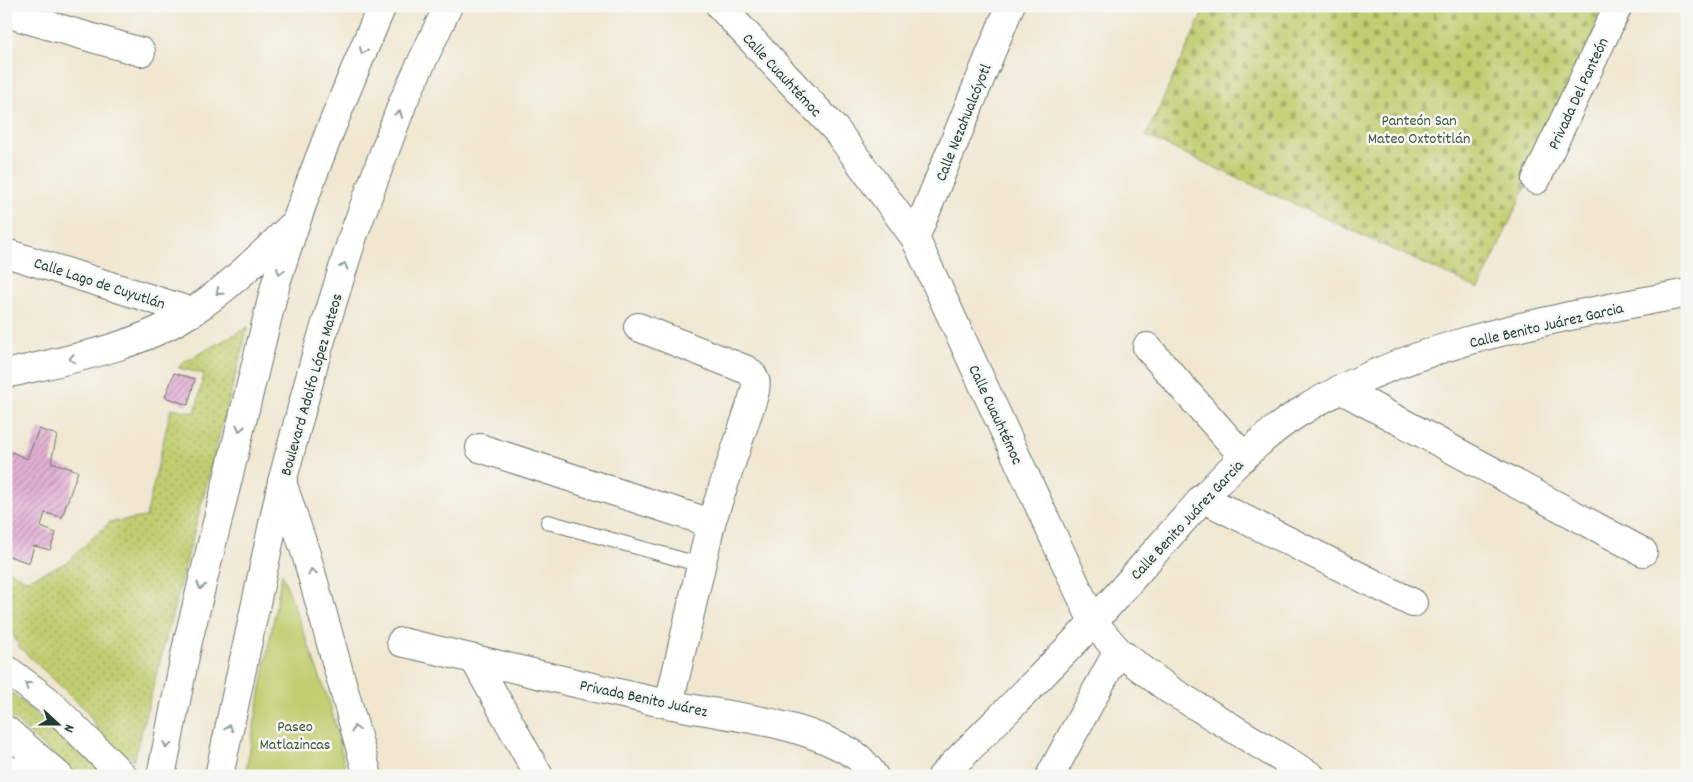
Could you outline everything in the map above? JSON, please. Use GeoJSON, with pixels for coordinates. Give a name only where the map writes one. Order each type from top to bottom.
{"type":"FeatureCollection","features":[{"type":"Feature","properties":{"kind":"main road"},"geometry":{"type":"LineString","coordinates":[[161,776],[188,641],[276,283],[294,224],[382,6]]}},
{"type":"Feature","properties":{"kind":"main road","name":"Boulevard Adolfo López Mateos"},"geometry":{"type":"LineString","coordinates":[[219,776],[282,482],[315,358],[353,236],[403,102],[448,6]]}},
{"type":"Feature","properties":{"kind":"main road","name":"Calle Cuauhtémoc"},"geometry":{"type":"LineString","coordinates":[[720,6],[836,130],[915,238],[1093,622],[1118,651],[1170,690],[1311,776]]}},
{"type":"Feature","properties":{"kind":"main road","name":"Calle Nezahualcóyotl"},"geometry":{"type":"LineString","coordinates":[[915,238],[1010,6]]}},
{"type":"Feature","properties":{"kind":"main road","name":"Privada Del Panteón"},"geometry":{"type":"LineString","coordinates":[[1536,180],[1618,6]]}},
{"type":"Feature","properties":{"kind":"main road"},"geometry":{"type":"LineString","coordinates":[[6,13],[141,52]]}},
{"type":"Feature","properties":{"kind":"main road"},"geometry":{"type":"LineString","coordinates":[[6,374],[95,354],[146,336],[193,312],[250,266],[294,224]]}},
{"type":"Feature","properties":{"kind":"main road","name":"Calle Lago de Cuyutlán"},"geometry":{"type":"LineString","coordinates":[[6,253],[193,312]]}},
{"type":"Feature","properties":{"kind":"main road","name":"Calle Benito Juárez Garcia"},"geometry":{"type":"LineString","coordinates":[[942,776],[1093,622],[1202,498],[1244,457],[1294,415],[1340,388],[1430,352],[1540,322],[1687,293]]}},
{"type":"Feature","properties":{"kind":"main road"},"geometry":{"type":"LineString","coordinates":[[638,326],[747,370],[752,373],[756,382],[754,395],[711,523],[668,704]]}},
{"type":"Feature","properties":{"kind":"main road"},"geometry":{"type":"LineString","coordinates":[[1147,347],[1244,457]]}},
{"type":"Feature","properties":{"kind":"main road"},"geometry":{"type":"LineString","coordinates":[[1340,388],[1643,552]]}},
{"type":"Feature","properties":{"kind":"main road"},"geometry":{"type":"LineString","coordinates":[[480,448],[711,523]]}},
{"type":"Feature","properties":{"kind":"main road"},"geometry":{"type":"LineString","coordinates":[[282,482],[306,554],[368,776]]}},
{"type":"Feature","properties":{"kind":"main road"},"geometry":{"type":"LineString","coordinates":[[1202,498],[1413,603]]}},
{"type":"Feature","properties":{"kind":"main road","name":"Privada Benito Juárez"},"geometry":{"type":"LineString","coordinates":[[401,642],[668,704],[747,717],[802,731],[836,744],[862,759],[874,776]]}},
{"type":"Feature","properties":{"kind":"main road"},"geometry":{"type":"LineString","coordinates":[[1050,776],[1118,651]]}},
{"type":"Feature","properties":{"kind":"main road"},"geometry":{"type":"LineString","coordinates":[[474,659],[539,776]]}},
{"type":"Feature","properties":{"kind":"main road"},"geometry":{"type":"LineString","coordinates":[[6,669],[48,700],[119,771]]}},
{"type":"Feature","properties":{"kind":"main road"},"geometry":{"type":"LineString","coordinates":[[6,730],[59,776]]}},
{"type":"Feature","properties":{"kind":"main road"},"geometry":{"type":"LineString","coordinates":[[6,770],[46,776]]}},
{"type":"Feature","properties":{"kind":"lane"},"geometry":{"type":"LineString","coordinates":[[548,522],[701,566]]}},
{"type":"Feature","properties":{"kind":"green space","name":"Panteón San Mateo Oxtotitlán"},"geometry":{"type":"Polygon","coordinates":[[[1206,6],[1608,6],[1479,289],[1146,136],[1206,6]]]}},
{"type":"Feature","properties":{"kind":"green space"},"geometry":{"type":"Polygon","coordinates":[[[248,327],[134,760],[107,744],[86,710],[19,647],[6,620],[6,569],[26,580],[66,563],[110,522],[146,517],[171,408],[195,413],[204,374],[178,368],[184,362],[248,327]]]}},
{"type":"Feature","properties":{"kind":"green space","name":"Paseo Matlazincas"},"geometry":{"type":"Polygon","coordinates":[[[282,573],[331,707],[347,776],[245,776],[282,573]]]}},
{"type":"Feature","properties":{"kind":"green space"},"geometry":{"type":"Polygon","coordinates":[[[6,688],[105,776],[75,776],[6,712],[6,688]]]}},
{"type":"Feature","properties":{"kind":"building"},"geometry":{"type":"Polygon","coordinates":[[[174,373],[195,379],[188,405],[165,397],[174,373]]]}},
{"type":"Feature","properties":{"kind":"building"},"geometry":{"type":"Polygon","coordinates":[[[39,429],[57,435],[51,462],[78,471],[62,517],[45,513],[41,527],[56,533],[50,550],[34,546],[29,563],[6,555],[6,464],[12,452],[27,459],[39,429]]]}}]}
